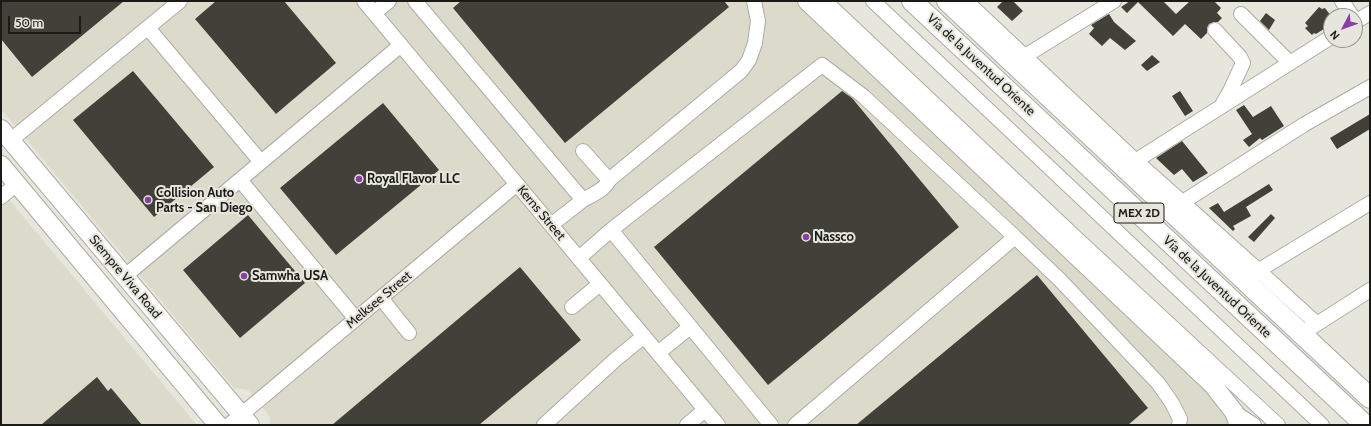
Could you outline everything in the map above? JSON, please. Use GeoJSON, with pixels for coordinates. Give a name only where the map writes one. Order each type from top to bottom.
{"type":"FeatureCollection","features":[{"type":"Feature","properties":{"kind":"highway","name":"Vía de la Juventud Oriente"},"geometry":{"type":"LineString","coordinates":[[912,1],[1365,425]]}},
{"type":"Feature","properties":{"kind":"highway","name":"Vía de la Juventud Oriente"},"geometry":{"type":"LineString","coordinates":[[947,1],[1019,60],[1251,274],[1309,329],[1368,392]]}},
{"type":"Feature","properties":{"kind":"main road"},"geometry":{"type":"LineString","coordinates":[[792,1],[1213,398],[1237,418]]}},
{"type":"Feature","properties":{"kind":"main road"},"geometry":{"type":"LineString","coordinates":[[807,1],[1213,385],[1237,418]]}},
{"type":"Feature","properties":{"kind":"main road","name":"Siempre Viva Road"},"geometry":{"type":"LineString","coordinates":[[6,135],[124,276],[240,422]]}},
{"type":"Feature","properties":{"kind":"main road","name":"Siempre Viva Road"},"geometry":{"type":"LineString","coordinates":[[1,165],[218,425]]}},
{"type":"Feature","properties":{"kind":"street"},"geometry":{"type":"LineString","coordinates":[[6,135],[148,28],[180,1]]}},
{"type":"Feature","properties":{"kind":"street","name":"Kerns Street"},"geometry":{"type":"LineString","coordinates":[[364,1],[718,425]]}},
{"type":"Feature","properties":{"kind":"street"},"geometry":{"type":"LineString","coordinates":[[374,13],[389,1]]}},
{"type":"Feature","properties":{"kind":"street"},"geometry":{"type":"LineString","coordinates":[[415,1],[583,200]]}},
{"type":"Feature","properties":{"kind":"street"},"geometry":{"type":"LineString","coordinates":[[551,225],[583,200],[607,184],[609,180],[741,71],[749,60],[755,43],[758,21],[754,1]]}},
{"type":"Feature","properties":{"kind":"street"},"geometry":{"type":"LineString","coordinates":[[825,1],[1072,235],[1278,425]]}},
{"type":"Feature","properties":{"kind":"street"},"geometry":{"type":"LineString","coordinates":[[873,1],[1322,425]]}},
{"type":"Feature","properties":{"kind":"street"},"geometry":{"type":"LineString","coordinates":[[966,1],[1019,60],[1114,1]]}},
{"type":"Feature","properties":{"kind":"street"},"geometry":{"type":"LineString","coordinates":[[1241,14],[1290,63]]}},
{"type":"Feature","properties":{"kind":"street"},"geometry":{"type":"LineString","coordinates":[[148,28],[262,162]]}},
{"type":"Feature","properties":{"kind":"street"},"geometry":{"type":"LineString","coordinates":[[1215,30],[1240,57],[1243,63],[1230,91],[1219,108]]}},
{"type":"Feature","properties":{"kind":"street"},"geometry":{"type":"LineString","coordinates":[[1131,164],[1323,42]]}},
{"type":"Feature","properties":{"kind":"street"},"geometry":{"type":"LineString","coordinates":[[124,276],[401,45]]}},
{"type":"Feature","properties":{"kind":"street"},"geometry":{"type":"LineString","coordinates":[[579,258],[611,230],[822,65],[863,96],[1060,280],[1158,383],[1172,403],[1180,419],[1179,425]]}},
{"type":"Feature","properties":{"kind":"street"},"geometry":{"type":"LineString","coordinates":[[1176,206],[1305,124],[1370,87]]}},
{"type":"Feature","properties":{"kind":"street"},"geometry":{"type":"LineString","coordinates":[[583,151],[609,180]]}},
{"type":"Feature","properties":{"kind":"street"},"geometry":{"type":"LineString","coordinates":[[240,180],[356,319]]}},
{"type":"Feature","properties":{"kind":"street"},"geometry":{"type":"LineString","coordinates":[[1,197],[17,184]]}},
{"type":"Feature","properties":{"kind":"street","name":"Melksee Street"},"geometry":{"type":"LineString","coordinates":[[240,422],[380,298],[517,184]]}},
{"type":"Feature","properties":{"kind":"street"},"geometry":{"type":"LineString","coordinates":[[1251,274],[1370,203]]}},
{"type":"Feature","properties":{"kind":"street"},"geometry":{"type":"LineString","coordinates":[[611,230],[771,425]]}},
{"type":"Feature","properties":{"kind":"street"},"geometry":{"type":"LineString","coordinates":[[795,425],[1015,237]]}},
{"type":"Feature","properties":{"kind":"street"},"geometry":{"type":"LineString","coordinates":[[572,307],[600,284]]}},
{"type":"Feature","properties":{"kind":"street"},"geometry":{"type":"LineString","coordinates":[[1309,329],[1370,290]]}},
{"type":"Feature","properties":{"kind":"street"},"geometry":{"type":"LineString","coordinates":[[380,298],[409,333]]}},
{"type":"Feature","properties":{"kind":"street"},"geometry":{"type":"LineString","coordinates":[[658,353],[690,327]]}},
{"type":"Feature","properties":{"kind":"street"},"geometry":{"type":"LineString","coordinates":[[544,425],[616,359],[644,336]]}},
{"type":"Feature","properties":{"kind":"street"},"geometry":{"type":"LineString","coordinates":[[687,425],[705,410]]}},
{"type":"Feature","properties":{"kind":"street"},"geometry":{"type":"LineString","coordinates":[[1237,418],[1254,425]]}},
{"type":"Feature","properties":{"kind":"shaded area"},"geometry":{"type":"Polygon","coordinates":[[[1,1],[814,1],[1249,412],[1236,425],[269,425],[270,417],[248,390],[234,388],[1,109],[1,1]]]}},
{"type":"Feature","properties":{"kind":"shaded area"},"geometry":{"type":"Polygon","coordinates":[[[1,190],[197,425],[1,425],[1,190]]]}},
{"type":"Feature","properties":{"kind":"building"},"geometry":{"type":"Polygon","coordinates":[[[1,1],[124,1],[32,77],[1,39],[1,1]]]}},
{"type":"Feature","properties":{"kind":"building"},"geometry":{"type":"Polygon","coordinates":[[[216,1],[284,1],[336,63],[276,114],[195,19],[216,1]]]}},
{"type":"Feature","properties":{"kind":"building"},"geometry":{"type":"Polygon","coordinates":[[[461,1],[724,1],[729,7],[565,143],[453,8],[461,1]]]}},
{"type":"Feature","properties":{"kind":"building"},"geometry":{"type":"Polygon","coordinates":[[[1003,1],[1013,1],[1023,11],[1012,21],[997,7],[1003,1]]]}},
{"type":"Feature","properties":{"kind":"building"},"geometry":{"type":"Polygon","coordinates":[[[1130,1],[1163,1],[1176,14],[1190,1],[1214,1],[1221,8],[1217,13],[1222,18],[1218,22],[1209,24],[1207,33],[1201,39],[1185,24],[1173,36],[1138,2],[1127,13],[1121,7],[1130,1]]]}},
{"type":"Feature","properties":{"kind":"building"},"geometry":{"type":"Polygon","coordinates":[[[1319,7],[1323,9],[1323,30],[1312,35],[1305,28],[1308,26],[1305,23],[1319,7]]]}},
{"type":"Feature","properties":{"kind":"building"},"geometry":{"type":"Polygon","coordinates":[[[1266,13],[1275,20],[1269,30],[1260,21],[1266,13]]]}},
{"type":"Feature","properties":{"kind":"building"},"geometry":{"type":"Polygon","coordinates":[[[1109,14],[1114,22],[1136,41],[1125,50],[1110,38],[1102,46],[1089,34],[1094,28],[1091,25],[1109,14]]]}},
{"type":"Feature","properties":{"kind":"building"},"geometry":{"type":"Polygon","coordinates":[[[1152,55],[1160,62],[1147,71],[1141,65],[1152,55]]]}},
{"type":"Feature","properties":{"kind":"building"},"geometry":{"type":"Polygon","coordinates":[[[133,71],[214,167],[154,217],[73,120],[133,71]]]}},
{"type":"Feature","properties":{"kind":"building","name":"Nassco"},"geometry":{"type":"Polygon","coordinates":[[[842,91],[852,98],[959,227],[768,385],[654,247],[842,91]]]}},
{"type":"Feature","properties":{"kind":"building"},"geometry":{"type":"Polygon","coordinates":[[[1180,91],[1193,111],[1185,116],[1172,96],[1180,91]]]}},
{"type":"Feature","properties":{"kind":"building","name":"Royal Flavor LLC"},"geometry":{"type":"Polygon","coordinates":[[[383,103],[439,170],[336,255],[280,188],[383,103]]]}},
{"type":"Feature","properties":{"kind":"building"},"geometry":{"type":"Polygon","coordinates":[[[1244,105],[1253,117],[1271,106],[1284,126],[1262,140],[1260,138],[1249,147],[1243,140],[1252,134],[1236,110],[1244,105]]]}},
{"type":"Feature","properties":{"kind":"building"},"geometry":{"type":"Polygon","coordinates":[[[1370,114],[1370,129],[1337,149],[1330,138],[1370,114]]]}},
{"type":"Feature","properties":{"kind":"building"},"geometry":{"type":"Polygon","coordinates":[[[1182,141],[1208,173],[1193,182],[1182,169],[1174,175],[1156,158],[1182,141]]]}},
{"type":"Feature","properties":{"kind":"building"},"geometry":{"type":"Polygon","coordinates":[[[1269,184],[1273,190],[1246,207],[1251,216],[1233,226],[1235,229],[1233,231],[1209,208],[1218,203],[1224,212],[1269,184]]]}},
{"type":"Feature","properties":{"kind":"building"},"geometry":{"type":"Polygon","coordinates":[[[1271,214],[1275,218],[1254,242],[1248,237],[1271,214]]]}},
{"type":"Feature","properties":{"kind":"building","name":"Samwha USA"},"geometry":{"type":"Polygon","coordinates":[[[248,215],[305,283],[240,338],[183,270],[248,215]]]}},
{"type":"Feature","properties":{"kind":"building"},"geometry":{"type":"Polygon","coordinates":[[[520,267],[581,340],[479,425],[332,425],[520,267]]]}},
{"type":"Feature","properties":{"kind":"building"},"geometry":{"type":"Polygon","coordinates":[[[1037,275],[1148,408],[1128,425],[856,425],[1037,275]]]}},
{"type":"Feature","properties":{"kind":"building"},"geometry":{"type":"Polygon","coordinates":[[[97,377],[108,391],[111,388],[142,425],[41,425],[97,377]]]}},
{"type":"Feature","properties":{"kind":"place","name":"Royal Flavor LLC"},"geometry":{"type":"Point","coordinates":[359,179]}},
{"type":"Feature","properties":{"kind":"place","name":"Collision Auto Parts - San Diego"},"geometry":{"type":"Point","coordinates":[148,200]}},
{"type":"Feature","properties":{"kind":"place","name":"Nassco"},"geometry":{"type":"Point","coordinates":[806,237]}},
{"type":"Feature","properties":{"kind":"place","name":"Samwha USA"},"geometry":{"type":"Point","coordinates":[244,276]}}]}
